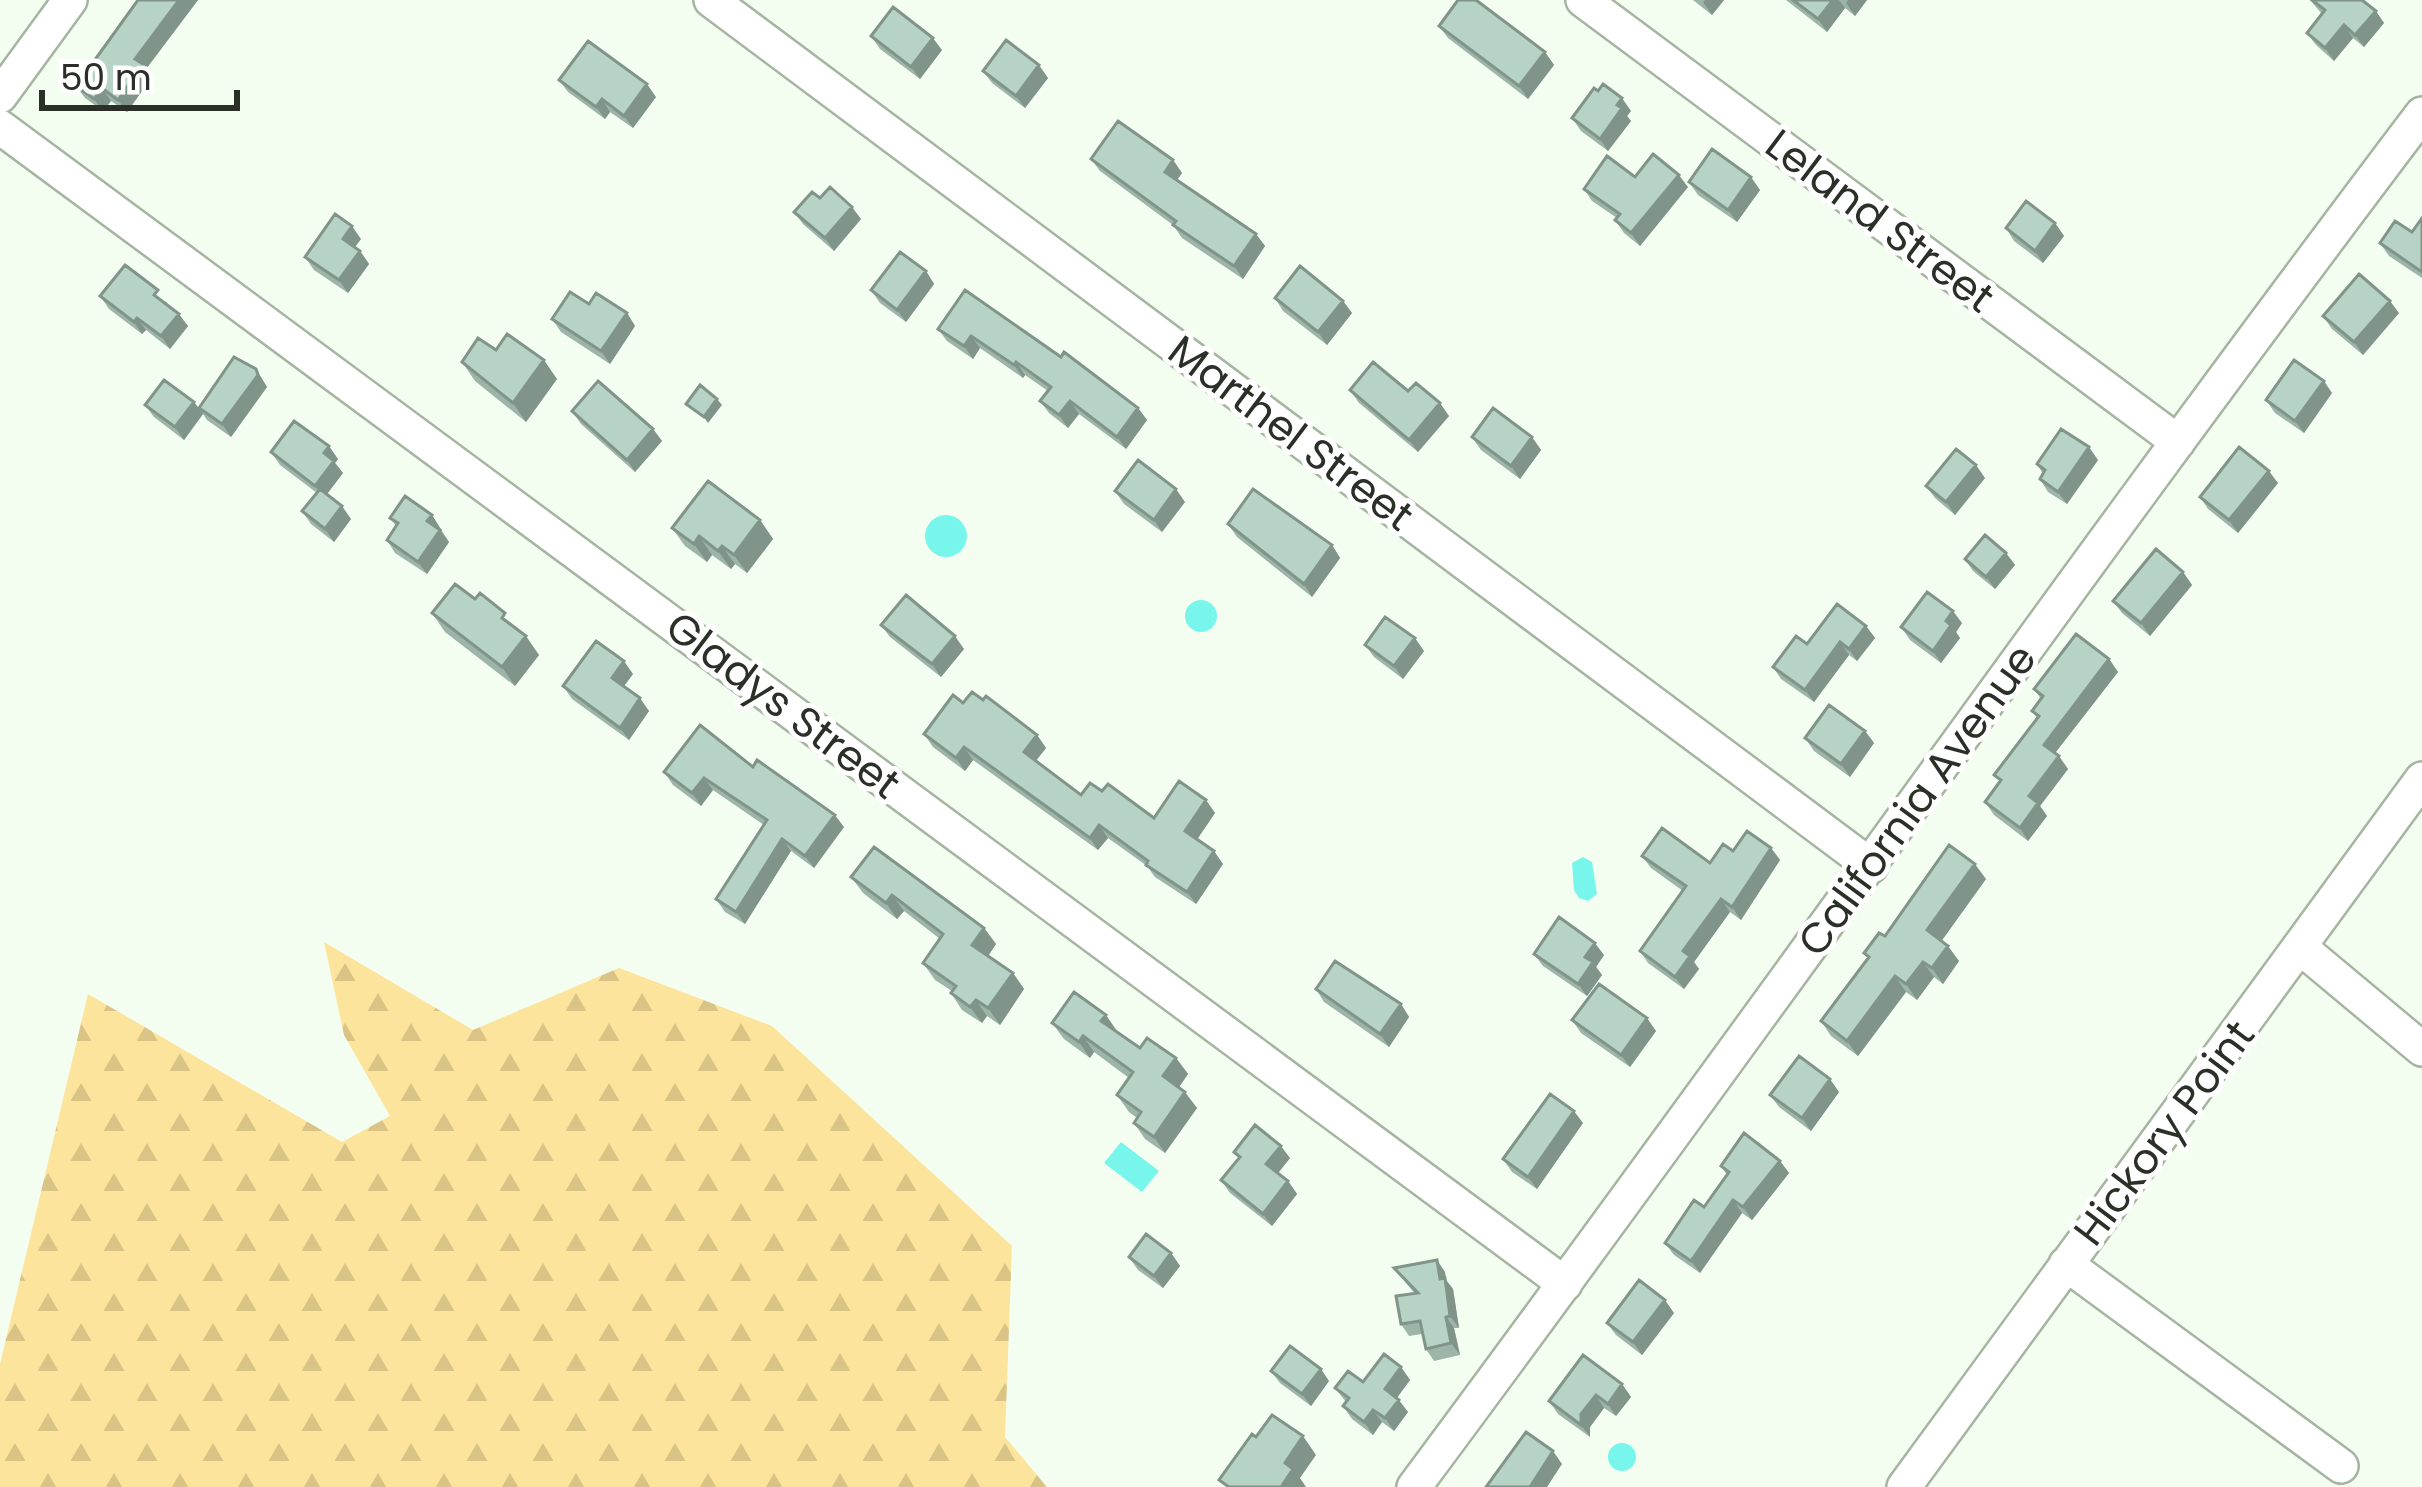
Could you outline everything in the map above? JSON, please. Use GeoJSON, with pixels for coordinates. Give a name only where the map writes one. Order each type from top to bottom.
{"type":"FeatureCollection","features":[{"type":"Feature","properties":{"kind":"street"},"geometry":{"type":"LineString","coordinates":[[0,95],[70,0]]}},
{"type":"Feature","properties":{"kind":"street","name":"Marthel Street"},"geometry":{"type":"LineString","coordinates":[[711,0],[1870,866]]}},
{"type":"Feature","properties":{"kind":"street","name":"Leland Street"},"geometry":{"type":"LineString","coordinates":[[1582,0],[2178,442]]}},
{"type":"Feature","properties":{"kind":"street","name":"California Avenue"},"geometry":{"type":"LineString","coordinates":[[1414,1487],[2422,113]]}},
{"type":"Feature","properties":{"kind":"street","name":"Gladys Street"},"geometry":{"type":"LineString","coordinates":[[0,127],[1565,1284]]}},
{"type":"Feature","properties":{"kind":"street","name":"Hickory Point"},"geometry":{"type":"LineString","coordinates":[[1904,1487],[2422,779]]}},
{"type":"Feature","properties":{"kind":"street"},"geometry":{"type":"LineString","coordinates":[[2301,948],[2422,1049]]}},
{"type":"Feature","properties":{"kind":"street"},"geometry":{"type":"LineString","coordinates":[[2066,1264],[2341,1466]]}},
{"type":"Feature","properties":{"kind":"green space"},"geometry":{"type":"Polygon","coordinates":[[[324,942],[473,1030],[619,968],[772,1026],[1012,1246],[1005,1437],[1047,1487],[0,1487],[0,1364],[88,994],[342,1142],[390,1116],[344,1035],[324,942]]]}},
{"type":"Feature","properties":{"kind":"water"},"geometry":{"type":"Polygon","coordinates":[[[946,515],[961,521],[967,536],[961,551],[946,557],[931,551],[925,536],[931,521],[946,515]]]}},
{"type":"Feature","properties":{"kind":"water"},"geometry":{"type":"Polygon","coordinates":[[[1201,600],[1212,605],[1217,616],[1212,627],[1201,632],[1190,627],[1185,616],[1190,605],[1201,600]]]}},
{"type":"Feature","properties":{"kind":"water"},"geometry":{"type":"Polygon","coordinates":[[[1583,857],[1592,862],[1597,894],[1588,901],[1574,890],[1572,863],[1583,857]]]}},
{"type":"Feature","properties":{"kind":"water"},"geometry":{"type":"Polygon","coordinates":[[[1121,1142],[1159,1171],[1142,1192],[1104,1163],[1121,1142]]]}},
{"type":"Feature","properties":{"kind":"water"},"geometry":{"type":"Polygon","coordinates":[[[1622,1443],[1632,1447],[1636,1457],[1632,1467],[1622,1471],[1612,1467],[1608,1457],[1612,1447],[1622,1443]]]}},
{"type":"Feature","properties":{"kind":"building"},"geometry":{"type":"Polygon","coordinates":[[[138,0],[179,0],[135,59],[143,64],[118,100],[102,88],[94,99],[76,86],[138,0]]]}},
{"type":"Feature","properties":{"kind":"building"},"geometry":{"type":"Polygon","coordinates":[[[1458,0],[1476,0],[1545,52],[1519,86],[1439,26],[1458,0]]]}},
{"type":"Feature","properties":{"kind":"building"},"geometry":{"type":"Polygon","coordinates":[[[1793,0],[1833,0],[1818,19],[1793,0]]]}},
{"type":"Feature","properties":{"kind":"building"},"geometry":{"type":"Polygon","coordinates":[[[2312,0],[2362,0],[2376,11],[2355,35],[2344,25],[2325,48],[2307,33],[2325,10],[2312,0]]]}},
{"type":"Feature","properties":{"kind":"building"},"geometry":{"type":"Polygon","coordinates":[[[893,7],[933,38],[911,67],[871,36],[893,7]]]}},
{"type":"Feature","properties":{"kind":"building"},"geometry":{"type":"Polygon","coordinates":[[[1006,40],[1039,65],[1016,96],[983,71],[1006,40]]]}},
{"type":"Feature","properties":{"kind":"building"},"geometry":{"type":"Polygon","coordinates":[[[588,41],[647,84],[624,116],[602,99],[596,107],[559,80],[588,41]]]}},
{"type":"Feature","properties":{"kind":"building"},"geometry":{"type":"Polygon","coordinates":[[[1603,84],[1622,98],[1617,105],[1622,108],[1600,139],[1572,118],[1594,88],[1598,91],[1603,84]]]}},
{"type":"Feature","properties":{"kind":"building"},"geometry":{"type":"Polygon","coordinates":[[[1118,121],[1173,160],[1165,172],[1256,234],[1234,266],[1173,225],[1176,221],[1091,159],[1118,121]]]}},
{"type":"Feature","properties":{"kind":"building"},"geometry":{"type":"Polygon","coordinates":[[[1712,149],[1751,177],[1728,210],[1689,182],[1712,149]]]}},
{"type":"Feature","properties":{"kind":"building"},"geometry":{"type":"Polygon","coordinates":[[[1653,154],[1679,175],[1631,233],[1615,220],[1620,214],[1584,189],[1607,156],[1635,177],[1653,154]]]}},
{"type":"Feature","properties":{"kind":"building"},"geometry":{"type":"Polygon","coordinates":[[[830,187],[852,207],[825,238],[794,212],[812,192],[820,198],[830,187]]]}},
{"type":"Feature","properties":{"kind":"building"},"geometry":{"type":"Polygon","coordinates":[[[2026,201],[2055,223],[2035,251],[2006,228],[2026,201]]]}},
{"type":"Feature","properties":{"kind":"building"},"geometry":{"type":"Polygon","coordinates":[[[335,214],[352,226],[343,239],[360,251],[339,280],[305,257],[335,214]]]}},
{"type":"Feature","properties":{"kind":"building"},"geometry":{"type":"Polygon","coordinates":[[[2422,218],[2422,272],[2380,243],[2395,221],[2412,232],[2422,218]]]}},
{"type":"Feature","properties":{"kind":"building"},"geometry":{"type":"Polygon","coordinates":[[[900,252],[926,271],[897,310],[871,290],[900,252]]]}},
{"type":"Feature","properties":{"kind":"building"},"geometry":{"type":"Polygon","coordinates":[[[125,265],[158,290],[154,295],[179,314],[161,336],[100,296],[125,265]]]}},
{"type":"Feature","properties":{"kind":"building"},"geometry":{"type":"Polygon","coordinates":[[[1300,266],[1343,301],[1318,332],[1275,298],[1300,266]]]}},
{"type":"Feature","properties":{"kind":"building"},"geometry":{"type":"Polygon","coordinates":[[[2359,274],[2390,301],[2354,342],[2323,316],[2359,274]]]}},
{"type":"Feature","properties":{"kind":"building"},"geometry":{"type":"Polygon","coordinates":[[[965,290],[1061,357],[1064,352],[1138,408],[1117,437],[1070,401],[1059,415],[1040,401],[1051,387],[1016,362],[971,336],[964,346],[938,329],[965,290]]]}},
{"type":"Feature","properties":{"kind":"building"},"geometry":{"type":"Polygon","coordinates":[[[570,292],[589,304],[596,293],[627,313],[601,351],[552,319],[570,292]]]}},
{"type":"Feature","properties":{"kind":"building"},"geometry":{"type":"Polygon","coordinates":[[[507,334],[544,360],[513,403],[462,362],[478,338],[496,350],[507,334]]]}},
{"type":"Feature","properties":{"kind":"building"},"geometry":{"type":"Polygon","coordinates":[[[234,357],[258,375],[222,424],[199,408],[234,357]]]}},
{"type":"Feature","properties":{"kind":"building"},"geometry":{"type":"Polygon","coordinates":[[[2294,360],[2324,381],[2295,421],[2266,400],[2294,360]]]}},
{"type":"Feature","properties":{"kind":"building"},"geometry":{"type":"Polygon","coordinates":[[[1373,362],[1408,391],[1416,383],[1440,403],[1409,440],[1350,390],[1373,362]]]}},
{"type":"Feature","properties":{"kind":"building"},"geometry":{"type":"Polygon","coordinates":[[[164,380],[194,402],[175,427],[145,405],[164,380]]]}},
{"type":"Feature","properties":{"kind":"building"},"geometry":{"type":"Polygon","coordinates":[[[598,381],[653,429],[627,460],[572,411],[598,381]]]}},
{"type":"Feature","properties":{"kind":"building"},"geometry":{"type":"Polygon","coordinates":[[[700,385],[717,399],[704,417],[686,404],[700,385]]]}},
{"type":"Feature","properties":{"kind":"building"},"geometry":{"type":"Polygon","coordinates":[[[1493,408],[1532,437],[1511,466],[1472,437],[1493,408]]]}},
{"type":"Feature","properties":{"kind":"building"},"geometry":{"type":"Polygon","coordinates":[[[294,421],[329,446],[324,453],[334,461],[315,486],[271,452],[294,421]]]}},
{"type":"Feature","properties":{"kind":"building"},"geometry":{"type":"Polygon","coordinates":[[[2061,429],[2089,447],[2058,492],[2040,479],[2045,470],[2037,464],[2061,429]]]}},
{"type":"Feature","properties":{"kind":"building"},"geometry":{"type":"Polygon","coordinates":[[[2239,447],[2269,471],[2229,520],[2200,497],[2239,447]]]}},
{"type":"Feature","properties":{"kind":"building"},"geometry":{"type":"Polygon","coordinates":[[[1956,449],[1976,465],[1946,502],[1926,486],[1956,449]]]}},
{"type":"Feature","properties":{"kind":"building"},"geometry":{"type":"Polygon","coordinates":[[[1138,460],[1176,489],[1154,520],[1115,491],[1138,460]]]}},
{"type":"Feature","properties":{"kind":"building"},"geometry":{"type":"Polygon","coordinates":[[[708,481],[760,520],[734,555],[722,546],[718,551],[699,536],[694,544],[672,528],[708,481]]]}},
{"type":"Feature","properties":{"kind":"building"},"geometry":{"type":"Polygon","coordinates":[[[320,489],[342,506],[325,529],[302,511],[320,489]]]}},
{"type":"Feature","properties":{"kind":"building"},"geometry":{"type":"Polygon","coordinates":[[[1253,489],[1332,545],[1304,584],[1228,524],[1253,489]]]}},
{"type":"Feature","properties":{"kind":"building"},"geometry":{"type":"Polygon","coordinates":[[[405,496],[432,515],[427,521],[440,530],[418,562],[387,540],[398,523],[390,518],[405,496]]]}},
{"type":"Feature","properties":{"kind":"building"},"geometry":{"type":"Polygon","coordinates":[[[1985,535],[2006,553],[1986,577],[1965,559],[1985,535]]]}},
{"type":"Feature","properties":{"kind":"building"},"geometry":{"type":"Polygon","coordinates":[[[2156,549],[2183,572],[2141,623],[2113,601],[2156,549]]]}},
{"type":"Feature","properties":{"kind":"building"},"geometry":{"type":"Polygon","coordinates":[[[455,584],[475,599],[480,593],[526,636],[502,667],[432,613],[455,584]]]}},
{"type":"Feature","properties":{"kind":"building"},"geometry":{"type":"Polygon","coordinates":[[[1927,592],[1953,611],[1946,621],[1951,625],[1933,651],[1901,627],[1927,592]]]}},
{"type":"Feature","properties":{"kind":"building"},"geometry":{"type":"Polygon","coordinates":[[[906,595],[955,636],[932,664],[881,625],[906,595]]]}},
{"type":"Feature","properties":{"kind":"building"},"geometry":{"type":"Polygon","coordinates":[[[1837,604],[1866,626],[1849,649],[1840,642],[1805,690],[1773,667],[1796,636],[1807,644],[1837,604]]]}},
{"type":"Feature","properties":{"kind":"building"},"geometry":{"type":"Polygon","coordinates":[[[1385,617],[1415,638],[1394,666],[1365,645],[1385,617]]]}},
{"type":"Feature","properties":{"kind":"building"},"geometry":{"type":"Polygon","coordinates":[[[2076,634],[2109,659],[2044,745],[2059,756],[2029,796],[2038,803],[2020,828],[1985,802],[2001,780],[1994,775],[2039,716],[2032,711],[2043,696],[2034,689],[2076,634]]]}},
{"type":"Feature","properties":{"kind":"building"},"geometry":{"type":"Polygon","coordinates":[[[596,641],[624,661],[612,678],[640,698],[620,728],[563,686],[596,641]]]}},
{"type":"Feature","properties":{"kind":"building"},"geometry":{"type":"Polygon","coordinates":[[[972,692],[983,700],[986,696],[1037,735],[1024,752],[1081,795],[1090,783],[1102,791],[1108,784],[1154,818],[1179,781],[1206,800],[1185,831],[1214,851],[1187,892],[1099,825],[1090,838],[964,747],[956,758],[924,734],[953,695],[963,703],[972,692]]]}},
{"type":"Feature","properties":{"kind":"building"},"geometry":{"type":"Polygon","coordinates":[[[1829,705],[1865,731],[1841,764],[1805,738],[1829,705]]]}},
{"type":"Feature","properties":{"kind":"building"},"geometry":{"type":"Polygon","coordinates":[[[700,725],[753,767],[757,760],[835,815],[805,856],[782,839],[736,912],[716,899],[767,820],[704,778],[692,793],[664,772],[700,725]]]}},
{"type":"Feature","properties":{"kind":"building"},"geometry":{"type":"Polygon","coordinates":[[[1662,828],[1710,863],[1723,844],[1733,851],[1747,831],[1771,848],[1732,907],[1721,899],[1683,951],[1690,956],[1675,977],[1640,951],[1686,886],[1642,856],[1662,828]]]}},
{"type":"Feature","properties":{"kind":"building"},"geometry":{"type":"Polygon","coordinates":[[[1949,845],[1975,864],[1927,930],[1948,946],[1932,968],[1923,962],[1906,984],[1895,976],[1847,1041],[1821,1021],[1869,957],[1864,953],[1879,933],[1885,936],[1949,845]]]}},
{"type":"Feature","properties":{"kind":"building"},"geometry":{"type":"Polygon","coordinates":[[[874,847],[984,928],[972,945],[1013,973],[988,1008],[976,1000],[970,1007],[951,993],[956,986],[923,963],[943,934],[892,895],[886,903],[851,877],[874,847]]]}},
{"type":"Feature","properties":{"kind":"building"},"geometry":{"type":"Polygon","coordinates":[[[1559,917],[1595,943],[1585,957],[1593,962],[1578,984],[1534,954],[1559,917]]]}},
{"type":"Feature","properties":{"kind":"building"},"geometry":{"type":"Polygon","coordinates":[[[1335,961],[1401,1004],[1380,1034],[1316,989],[1335,961]]]}},
{"type":"Feature","properties":{"kind":"building"},"geometry":{"type":"Polygon","coordinates":[[[1599,984],[1647,1018],[1621,1055],[1572,1020],[1599,984]]]}},
{"type":"Feature","properties":{"kind":"building"},"geometry":{"type":"Polygon","coordinates":[[[1074,992],[1106,1015],[1101,1021],[1140,1048],[1147,1038],[1176,1058],[1163,1076],[1185,1092],[1154,1137],[1134,1123],[1141,1112],[1117,1095],[1133,1072],[1083,1036],[1079,1042],[1052,1023],[1074,992]]]}},
{"type":"Feature","properties":{"kind":"building"},"geometry":{"type":"Polygon","coordinates":[[[1799,1056],[1830,1079],[1802,1118],[1770,1095],[1799,1056]]]}},
{"type":"Feature","properties":{"kind":"building"},"geometry":{"type":"Polygon","coordinates":[[[1550,1094],[1574,1111],[1528,1177],[1503,1159],[1550,1094]]]}},
{"type":"Feature","properties":{"kind":"building"},"geometry":{"type":"Polygon","coordinates":[[[1255,1125],[1281,1146],[1266,1164],[1288,1181],[1263,1214],[1221,1180],[1240,1157],[1234,1152],[1255,1125]]]}},
{"type":"Feature","properties":{"kind":"building"},"geometry":{"type":"Polygon","coordinates":[[[1744,1133],[1780,1161],[1743,1207],[1733,1200],[1691,1261],[1665,1243],[1694,1200],[1704,1207],[1729,1172],[1721,1166],[1744,1133]]]}},
{"type":"Feature","properties":{"kind":"building"},"geometry":{"type":"Polygon","coordinates":[[[1146,1234],[1171,1253],[1154,1276],[1129,1257],[1146,1234]]]}},
{"type":"Feature","properties":{"kind":"building"},"geometry":{"type":"Polygon","coordinates":[[[1437,1260],[1440,1279],[1445,1278],[1451,1343],[1426,1349],[1420,1321],[1401,1324],[1396,1296],[1418,1293],[1394,1268],[1437,1260]]]}},
{"type":"Feature","properties":{"kind":"building"},"geometry":{"type":"Polygon","coordinates":[[[1639,1280],[1665,1300],[1633,1342],[1607,1323],[1639,1280]]]}},
{"type":"Feature","properties":{"kind":"building"},"geometry":{"type":"Polygon","coordinates":[[[1290,1346],[1321,1369],[1302,1394],[1271,1371],[1290,1346]]]}},
{"type":"Feature","properties":{"kind":"building"},"geometry":{"type":"Polygon","coordinates":[[[1384,1354],[1401,1367],[1385,1389],[1399,1400],[1385,1418],[1373,1410],[1364,1422],[1343,1406],[1349,1398],[1335,1388],[1348,1371],[1363,1382],[1384,1354]]]}},
{"type":"Feature","properties":{"kind":"building"},"geometry":{"type":"Polygon","coordinates":[[[1583,1355],[1622,1384],[1608,1404],[1596,1395],[1581,1414],[1581,1425],[1549,1401],[1583,1355]]]}},
{"type":"Feature","properties":{"kind":"building"},"geometry":{"type":"Polygon","coordinates":[[[1272,1415],[1303,1436],[1285,1463],[1293,1469],[1281,1487],[1229,1487],[1219,1480],[1252,1434],[1256,1437],[1272,1415]]]}},
{"type":"Feature","properties":{"kind":"building"},"geometry":{"type":"Polygon","coordinates":[[[1526,1432],[1553,1451],[1530,1487],[1486,1487],[1526,1432]]]}}]}
